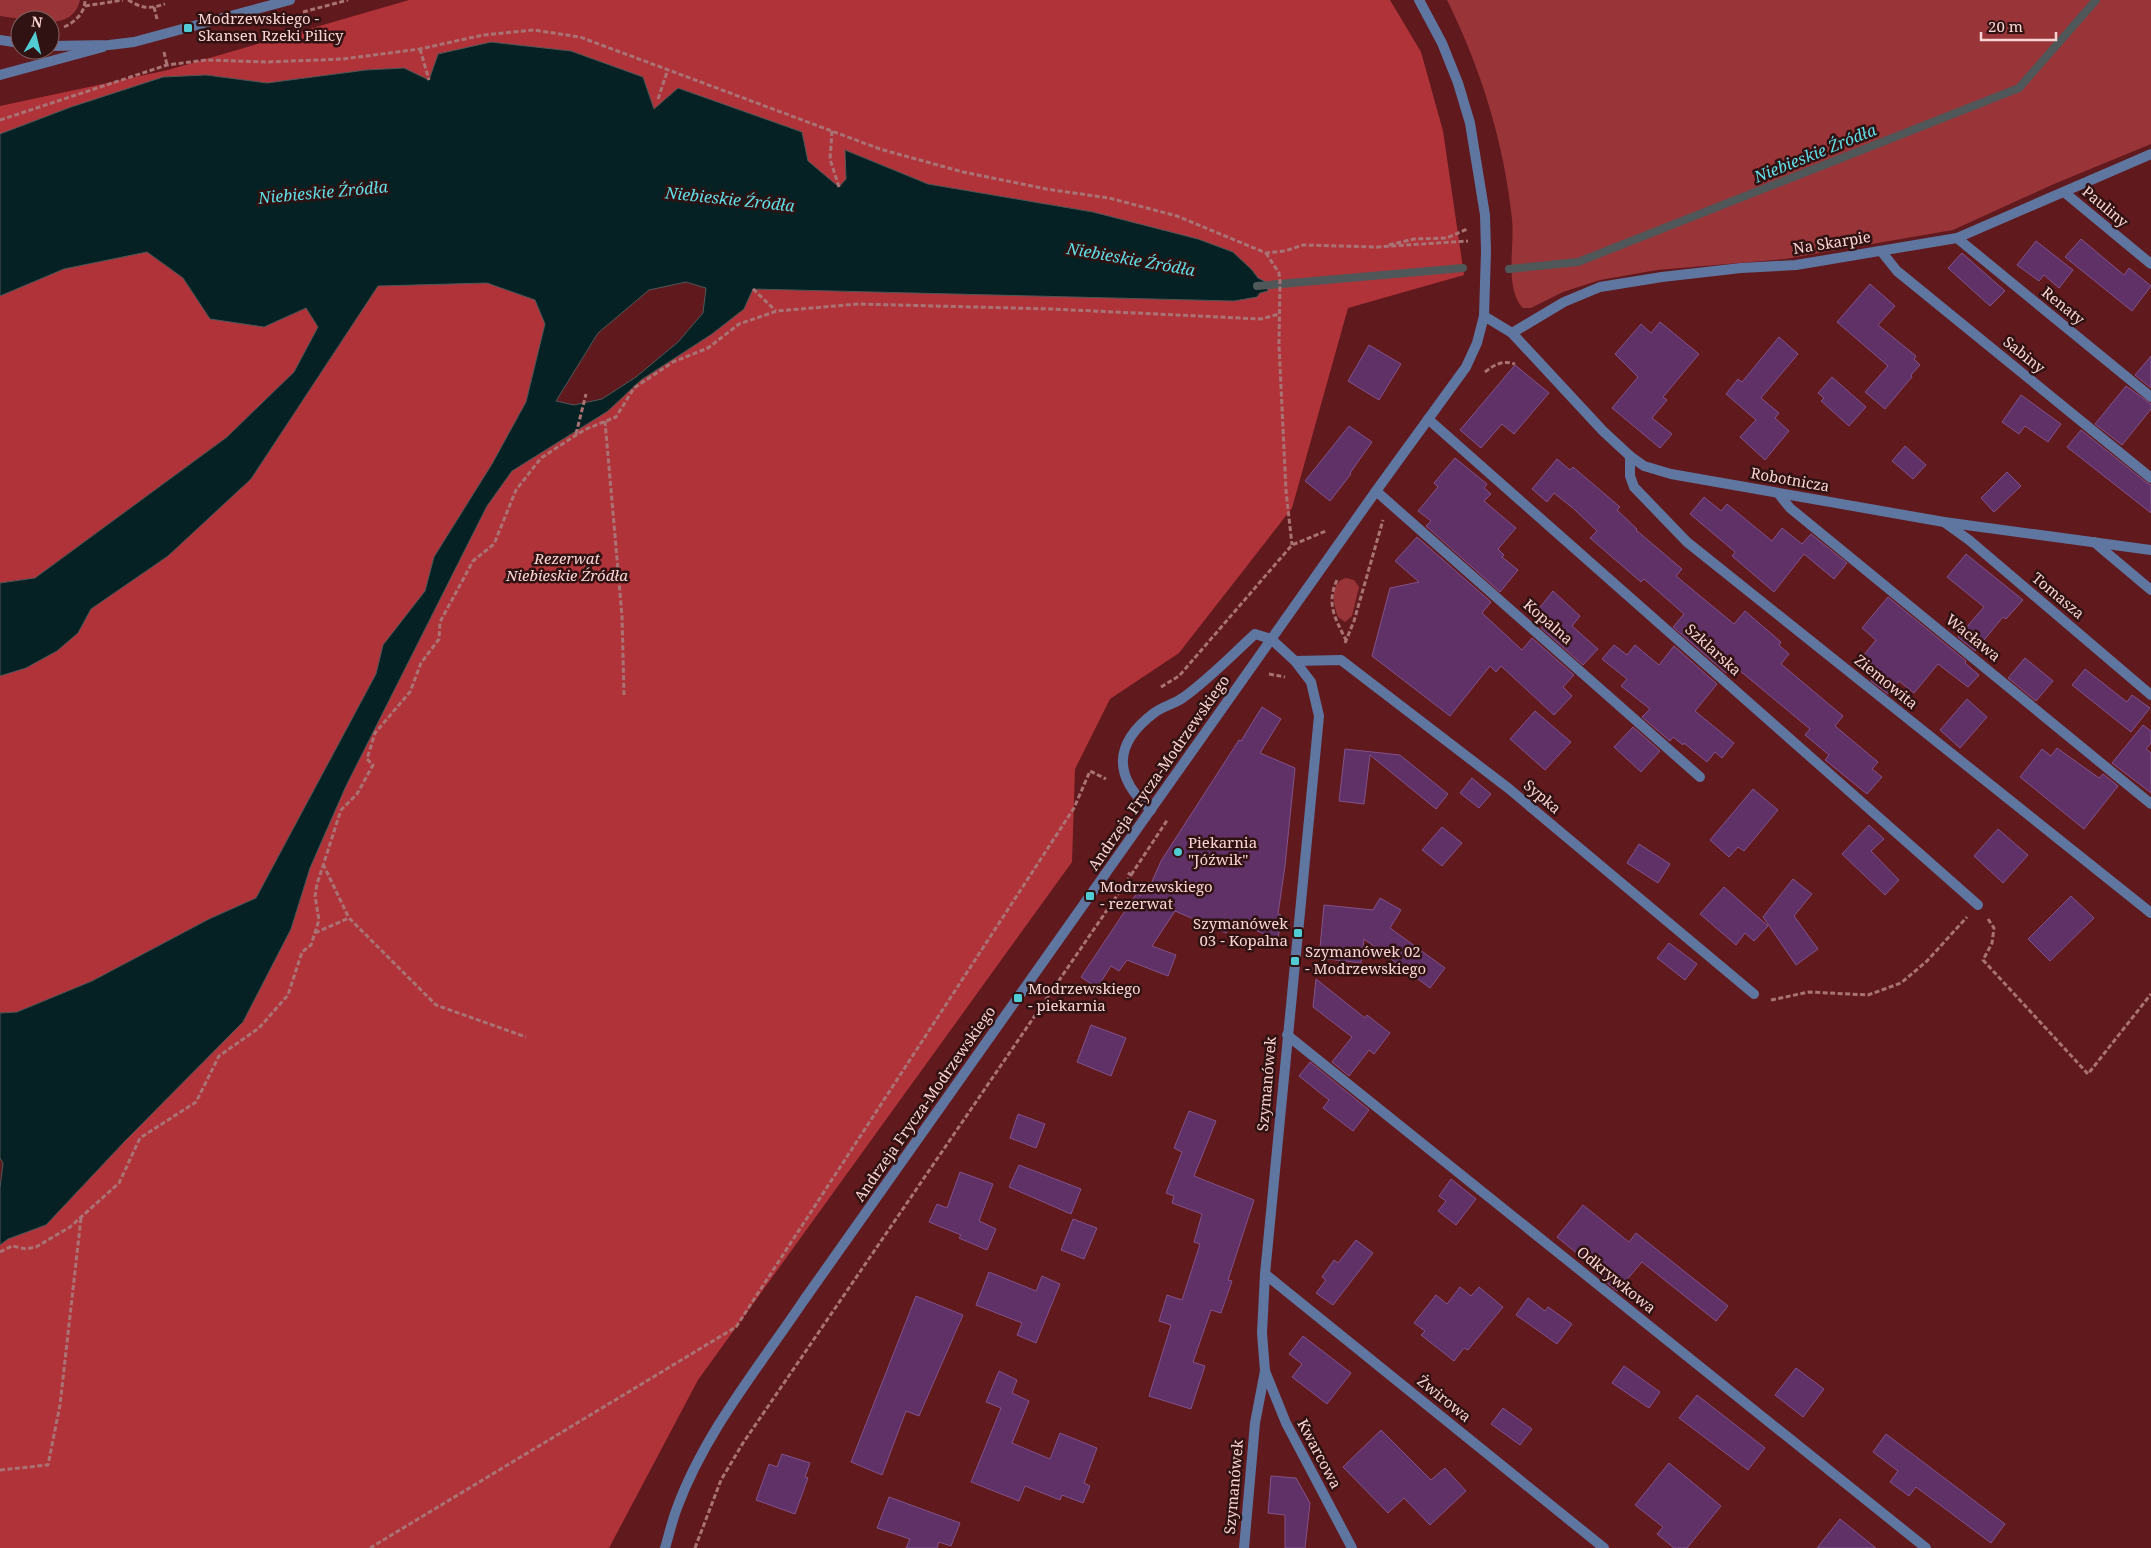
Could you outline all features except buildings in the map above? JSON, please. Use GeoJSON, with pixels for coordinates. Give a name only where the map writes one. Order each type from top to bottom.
{"type":"FeatureCollection","features":[{"type":"Feature","properties":{"kind":"street"},"geometry":{"type":"LineString","coordinates":[[0,75],[109,45],[143,40],[290,0]]}},
{"type":"Feature","properties":{"kind":"street","name":"Andrzeja Frycza-Modrzewskiego"},"geometry":{"type":"LineString","coordinates":[[665,1548],[677,1508],[695,1467],[718,1426],[804,1300],[1376,491],[1466,367],[1477,343],[1484,316],[1486,251],[1484,215],[1470,123],[1458,82],[1442,43],[1419,0]]}},
{"type":"Feature","properties":{"kind":"street"},"geometry":{"type":"LineString","coordinates":[[60,46],[109,45]]}},
{"type":"Feature","properties":{"kind":"street","name":"Na Skarpie"},"geometry":{"type":"LineString","coordinates":[[1512,332],[1564,302],[1600,287],[1662,277],[1796,265],[1957,238],[2151,154]]}},
{"type":"Feature","properties":{"kind":"street","name":"Pauliny"},"geometry":{"type":"LineString","coordinates":[[2064,192],[2151,264]]}},
{"type":"Feature","properties":{"kind":"street","name":"Renaty"},"geometry":{"type":"LineString","coordinates":[[1957,238],[2151,396]]}},
{"type":"Feature","properties":{"kind":"street","name":"Sabiny"},"geometry":{"type":"LineString","coordinates":[[1881,251],[1897,271],[2151,478]]}},
{"type":"Feature","properties":{"kind":"street","name":"Robotnicza"},"geometry":{"type":"LineString","coordinates":[[1484,316],[1512,332],[1603,431],[1644,466],[1671,474],[1944,522],[2151,550]]}},
{"type":"Feature","properties":{"kind":"street","name":"Szklarska"},"geometry":{"type":"LineString","coordinates":[[1428,419],[1978,905]]}},
{"type":"Feature","properties":{"kind":"street","name":"Ziemowita"},"geometry":{"type":"LineString","coordinates":[[1630,456],[1630,476],[1634,487],[1688,542],[2151,913]]}},
{"type":"Feature","properties":{"kind":"street","name":"Kopalna"},"geometry":{"type":"LineString","coordinates":[[1376,491],[1700,777]]}},
{"type":"Feature","properties":{"kind":"street","name":"Wacława"},"geometry":{"type":"LineString","coordinates":[[1778,493],[1790,508],[2151,804]]}},
{"type":"Feature","properties":{"kind":"street","name":"Tomasza"},"geometry":{"type":"LineString","coordinates":[[1944,522],[1968,540],[2151,695]]}},
{"type":"Feature","properties":{"kind":"street"},"geometry":{"type":"LineString","coordinates":[[2094,542],[2151,590]]}},
{"type":"Feature","properties":{"kind":"street"},"geometry":{"type":"LineString","coordinates":[[1151,810],[1138,799],[1127,783],[1122,763],[1125,748],[1131,735],[1155,712],[1183,698],[1255,634],[1271,639]]}},
{"type":"Feature","properties":{"kind":"street","name":"Szymanówek"},"geometry":{"type":"LineString","coordinates":[[1244,1548],[1255,1423],[1265,1371],[1262,1333],[1265,1274],[1319,716],[1310,682],[1295,661],[1271,639]]}},
{"type":"Feature","properties":{"kind":"street","name":"Sypka"},"geometry":{"type":"LineString","coordinates":[[1295,661],[1341,660],[1508,788],[1754,994]]}},
{"type":"Feature","properties":{"kind":"street","name":"Odkrywkowa"},"geometry":{"type":"LineString","coordinates":[[1287,1035],[1926,1548]]}},
{"type":"Feature","properties":{"kind":"street","name":"Żwirowa"},"geometry":{"type":"LineString","coordinates":[[1265,1274],[1604,1548]]}},
{"type":"Feature","properties":{"kind":"street","name":"Kwarcowa"},"geometry":{"type":"LineString","coordinates":[[1265,1371],[1286,1424],[1352,1548]]}},
{"type":"Feature","properties":{"kind":"path"},"geometry":{"type":"LineString","coordinates":[[64,28],[72,23],[85,6],[85,0]]}},
{"type":"Feature","properties":{"kind":"path"},"geometry":{"type":"LineString","coordinates":[[85,6],[123,0]]}},
{"type":"Feature","properties":{"kind":"path"},"geometry":{"type":"LineString","coordinates":[[128,0],[140,8],[165,4]]}},
{"type":"Feature","properties":{"kind":"path"},"geometry":{"type":"LineString","coordinates":[[0,120],[168,65],[206,60],[267,62],[343,58],[420,49],[483,35],[534,30],[580,37],[880,149],[963,172],[1046,189],[1109,198],[1178,216],[1266,253],[1285,251],[1304,245],[1378,247],[1472,240]]}},
{"type":"Feature","properties":{"kind":"path"},"geometry":{"type":"LineString","coordinates":[[420,49],[429,80]]}},
{"type":"Feature","properties":{"kind":"path"},"geometry":{"type":"LineString","coordinates":[[165,54],[168,65]]}},
{"type":"Feature","properties":{"kind":"path"},"geometry":{"type":"LineString","coordinates":[[658,99],[668,70]]}},
{"type":"Feature","properties":{"kind":"path"},"geometry":{"type":"LineString","coordinates":[[832,131],[830,159],[839,187]]}},
{"type":"Feature","properties":{"kind":"path"},"geometry":{"type":"LineString","coordinates":[[1378,247],[1414,239],[1447,238],[1470,227]]}},
{"type":"Feature","properties":{"kind":"path"},"geometry":{"type":"LineString","coordinates":[[1266,253],[1279,273],[1281,289],[1279,314],[1286,491],[1292,545]]}},
{"type":"Feature","properties":{"kind":"path"},"geometry":{"type":"LineString","coordinates":[[753,289],[776,312]]}},
{"type":"Feature","properties":{"kind":"path"},"geometry":{"type":"LineString","coordinates":[[0,1252],[12,1246],[36,1247],[70,1227],[119,1183],[140,1138],[196,1102],[219,1056],[259,1028],[288,995],[302,952],[311,945],[319,920],[315,896],[323,864],[341,810],[357,794],[373,765],[367,759],[375,733],[410,692],[421,663],[439,639],[440,622],[473,561],[494,544],[516,490],[541,458],[576,435],[616,417],[634,388],[673,362],[708,348],[739,324],[776,312],[858,304],[1052,309],[1261,319],[1279,314]]}},
{"type":"Feature","properties":{"kind":"path"},"geometry":{"type":"LineString","coordinates":[[576,435],[586,394]]}},
{"type":"Feature","properties":{"kind":"path"},"geometry":{"type":"LineString","coordinates":[[604,421],[622,616],[624,695]]}},
{"type":"Feature","properties":{"kind":"path"},"geometry":{"type":"LineString","coordinates":[[1159,689],[1179,676],[1292,545],[1332,528]]}},
{"type":"Feature","properties":{"kind":"path"},"geometry":{"type":"LineString","coordinates":[[1342,572],[1332,591],[1330,600],[1337,622],[1346,640]]}},
{"type":"Feature","properties":{"kind":"path"},"geometry":{"type":"LineString","coordinates":[[370,1548],[736,1327],[1074,808],[1090,771],[1106,779],[1105,772]]}},
{"type":"Feature","properties":{"kind":"path"},"geometry":{"type":"LineString","coordinates":[[323,864],[348,918],[436,1006],[526,1037]]}},
{"type":"Feature","properties":{"kind":"path"},"geometry":{"type":"LineString","coordinates":[[1754,994],[1766,1001],[1809,992],[1868,995],[1901,983],[1927,960],[1978,905],[1994,928],[1992,943],[1983,960],[2088,1074],[2151,994]]}},
{"type":"Feature","properties":{"kind":"path"},"geometry":{"type":"LineString","coordinates":[[315,933],[348,918]]}},
{"type":"Feature","properties":{"kind":"path"},"geometry":{"type":"LineString","coordinates":[[0,1470],[48,1466],[60,1405],[81,1217]]}},
{"type":"Feature","properties":{"kind":"shaded area"},"geometry":{"type":"Polygon","coordinates":[[[0,0],[80,0],[73,14],[61,20],[60,10],[10,10],[10,17],[0,16],[0,0]]]}},
{"type":"Feature","properties":{"kind":"shaded area"},"geometry":{"type":"Polygon","coordinates":[[[1447,0],[2151,0],[2151,144],[2054,184],[1953,230],[1785,259],[1657,270],[1600,280],[1563,292],[1531,308],[1523,308],[1517,300],[1512,278],[1512,219],[1497,134],[1470,52],[1447,0]]]}},
{"type":"Feature","properties":{"kind":"shaded area"},"geometry":{"type":"Polygon","coordinates":[[[1346,578],[1354,580],[1359,587],[1352,616],[1345,622],[1338,617],[1334,594],[1337,584],[1346,578]]]}},
{"type":"Feature","properties":{"kind":"green space","name":"Rezerwat Niebieskie Źródła"},"geometry":{"type":"Polygon","coordinates":[[[409,0],[1390,0],[1421,52],[1443,131],[1464,275],[1348,308],[1292,508],[1179,653],[1110,699],[1075,769],[1072,862],[698,1380],[609,1548],[0,1548],[0,1245],[8,1239],[46,1225],[125,1141],[291,929],[310,868],[346,786],[487,506],[512,471],[608,411],[641,380],[712,334],[744,309],[753,289],[1234,301],[1268,290],[1266,283],[1258,278],[1252,270],[1093,212],[928,184],[845,150],[846,179],[839,187],[808,161],[654,109],[429,80],[404,68],[366,70],[267,83],[206,75],[71,107],[0,134],[0,106],[168,70],[409,0]]]}},
{"type":"Feature","properties":{"kind":"green space"},"geometry":{"type":"Polygon","coordinates":[[[147,252],[183,278],[210,319],[264,327],[307,308],[318,327],[294,372],[227,437],[35,578],[0,583],[0,296],[64,269],[147,252]]]}},
{"type":"Feature","properties":{"kind":"green space"},"geometry":{"type":"Polygon","coordinates":[[[422,283],[487,283],[535,300],[545,324],[526,402],[492,464],[434,557],[425,591],[384,645],[376,674],[256,898],[209,919],[92,981],[17,1012],[0,1013],[0,676],[26,668],[78,633],[91,609],[168,556],[251,479],[378,286],[422,283]]]}},
{"type":"Feature","properties":{"kind":"water"},"geometry":{"type":"Polygon","coordinates":[[[491,42],[571,51],[643,77],[654,109],[678,88],[802,132],[808,161],[839,187],[846,179],[845,150],[928,184],[1093,212],[1198,239],[1233,252],[1258,278],[1266,282],[1268,291],[1260,293],[1257,297],[1234,301],[753,289],[744,309],[712,334],[641,380],[608,411],[512,471],[487,506],[346,786],[310,868],[291,929],[243,1022],[125,1141],[46,1225],[8,1239],[0,1245],[0,1188],[3,1163],[0,1158],[0,1013],[17,1012],[92,981],[209,919],[256,898],[376,674],[383,645],[425,591],[434,557],[492,464],[526,402],[545,324],[535,300],[487,283],[378,286],[251,479],[168,556],[91,609],[78,633],[57,651],[26,668],[0,676],[0,583],[35,578],[227,437],[294,372],[318,327],[306,308],[264,327],[210,319],[183,278],[147,252],[64,269],[0,296],[0,134],[71,107],[163,77],[206,75],[267,83],[366,70],[404,68],[429,80],[438,54],[491,42]],[[686,282],[649,290],[598,333],[556,401],[574,405],[602,399],[636,377],[678,342],[703,313],[706,288],[686,282]]]}},
{"type":"Feature","properties":{"kind":"waterway","name":"Niebieskie Źródła"},"geometry":{"type":"LineString","coordinates":[[1509,269],[1578,262],[2019,88],[2096,0]]}},
{"type":"Feature","properties":{"kind":"waterway","name":"Niebieskie Źródła"},"geometry":{"type":"LineString","coordinates":[[1257,286],[1463,268]]}},
{"type":"Feature","properties":{"kind":"place","name":"Modrzewskiego - Skansen Rzeki Pilicy"},"geometry":{"type":"Point","coordinates":[188,28]}},
{"type":"Feature","properties":{"kind":"place","name":"Piekarnia \"Jóźwik\""},"geometry":{"type":"Point","coordinates":[1178,852]}},
{"type":"Feature","properties":{"kind":"place","name":"Modrzewskiego - rezerwat"},"geometry":{"type":"Point","coordinates":[1090,896]}},
{"type":"Feature","properties":{"kind":"place","name":"Szymanówek 03 - Kopalna"},"geometry":{"type":"Point","coordinates":[1298,933]}},
{"type":"Feature","properties":{"kind":"place","name":"Szymanówek 02 - Modrzewskiego"},"geometry":{"type":"Point","coordinates":[1295,961]}},
{"type":"Feature","properties":{"kind":"place","name":"Modrzewskiego - piekarnia"},"geometry":{"type":"Point","coordinates":[1018,998]}}]}
